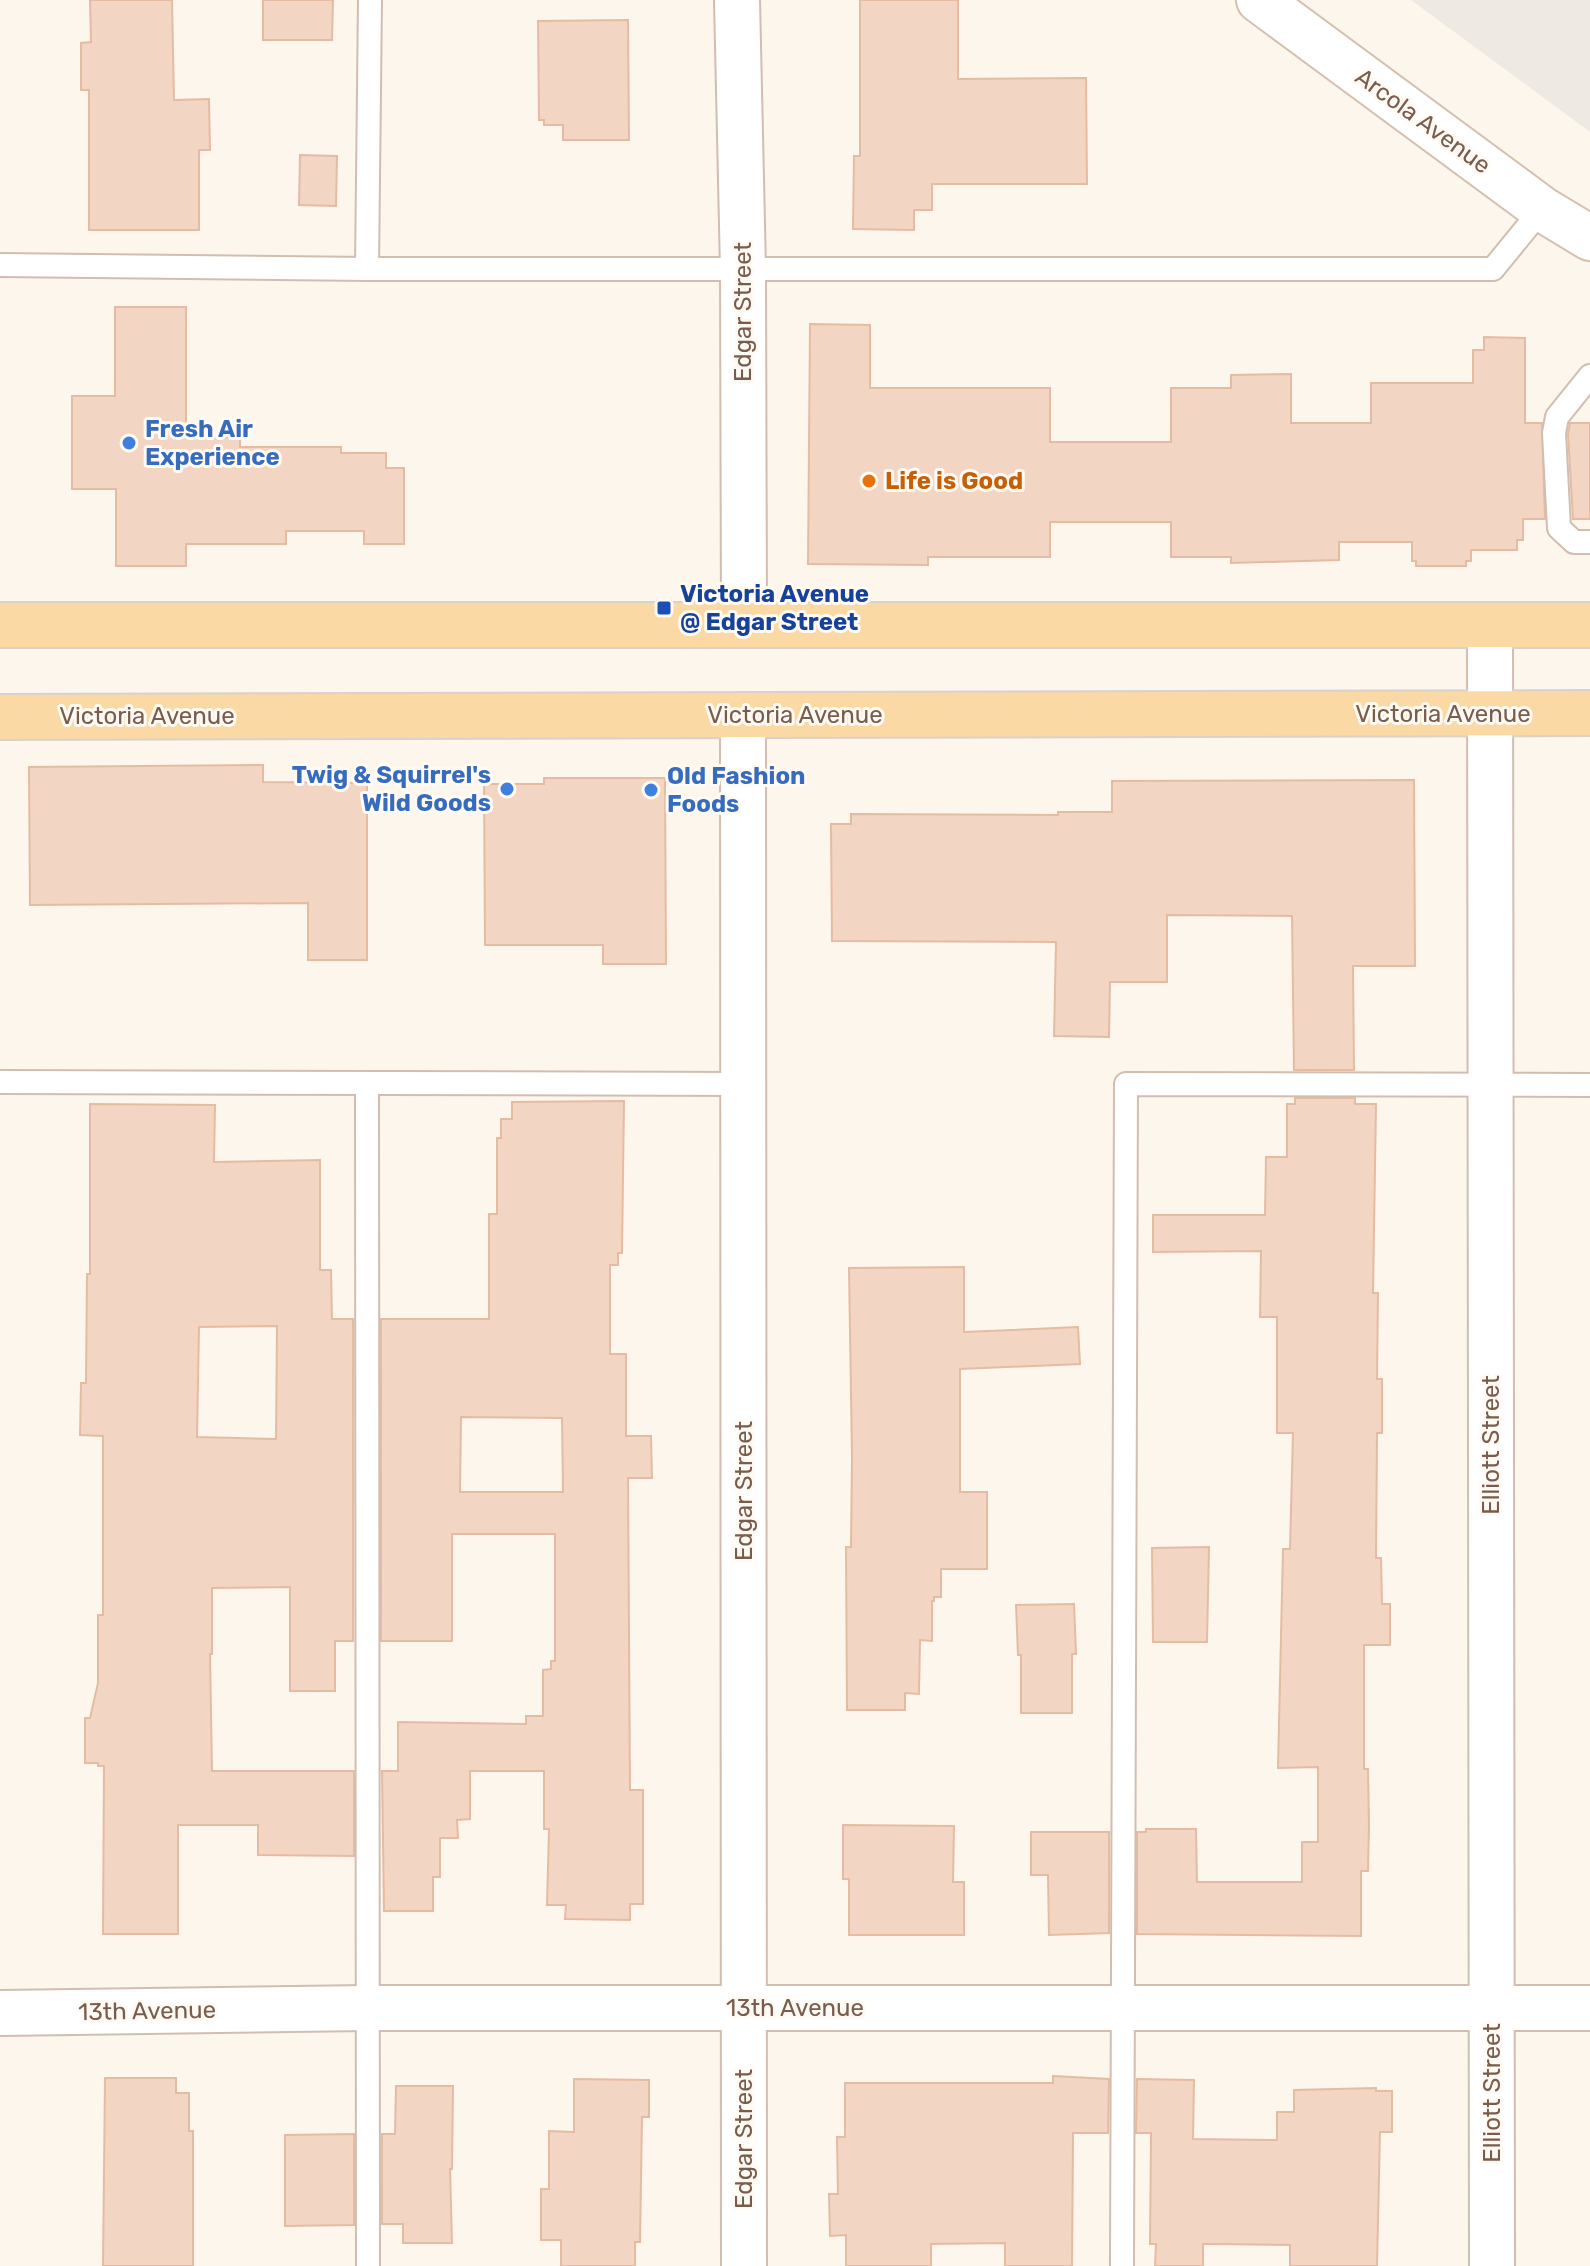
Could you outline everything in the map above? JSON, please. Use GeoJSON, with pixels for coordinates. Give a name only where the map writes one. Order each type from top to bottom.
{"type":"FeatureCollection","features":[{"type":"Feature","properties":{"kind":"main road"},"geometry":{"type":"LineString","coordinates":[[0,625],[1590,625]]}},
{"type":"Feature","properties":{"kind":"main road","name":"Victoria Avenue"},"geometry":{"type":"LineString","coordinates":[[0,717],[1590,713]]}},
{"type":"Feature","properties":{"kind":"street","name":"Edgar Street"},"geometry":{"type":"LineString","coordinates":[[737,0],[743,269],[744,625]]}},
{"type":"Feature","properties":{"kind":"street","name":"Arcola Avenue"},"geometry":{"type":"LineString","coordinates":[[1259,0],[1542,209],[1590,238]]}},
{"type":"Feature","properties":{"kind":"street","name":"Elliott Street"},"geometry":{"type":"LineString","coordinates":[[1490,625],[1492,2266]]}},
{"type":"Feature","properties":{"kind":"street","name":"Edgar Street"},"geometry":{"type":"LineString","coordinates":[[743,715],[744,2266]]}},
{"type":"Feature","properties":{"kind":"street","name":"13th Avenue"},"geometry":{"type":"LineString","coordinates":[[0,2013],[368,2008],[1590,2008]]}},
{"type":"Feature","properties":{"kind":"lane"},"geometry":{"type":"LineString","coordinates":[[367,269],[370,0]]}},
{"type":"Feature","properties":{"kind":"lane"},"geometry":{"type":"LineString","coordinates":[[0,265],[367,269],[1493,269],[1542,209]]}},
{"type":"Feature","properties":{"kind":"lane"},"geometry":{"type":"LineString","coordinates":[[1590,376],[1559,413],[1554,433],[1559,528],[1574,542],[1590,542]]}},
{"type":"Feature","properties":{"kind":"lane"},"geometry":{"type":"LineString","coordinates":[[0,1082],[744,1084]]}},
{"type":"Feature","properties":{"kind":"lane"},"geometry":{"type":"LineString","coordinates":[[367,1083],[368,2266]]}},
{"type":"Feature","properties":{"kind":"lane"},"geometry":{"type":"LineString","coordinates":[[1122,2266],[1126,1084],[1590,1085]]}},
{"type":"Feature","properties":{"kind":"shaded area"},"geometry":{"type":"Polygon","coordinates":[[[1411,0],[1590,0],[1590,132],[1411,0]]]}},
{"type":"Feature","properties":{"kind":"building"},"geometry":{"type":"Polygon","coordinates":[[[90,0],[172,0],[174,100],[209,99],[210,150],[199,150],[199,230],[89,230],[89,90],[81,90],[81,43],[91,42],[90,0]]]}},
{"type":"Feature","properties":{"kind":"building"},"geometry":{"type":"Polygon","coordinates":[[[263,0],[333,0],[332,40],[263,40],[263,0]]]}},
{"type":"Feature","properties":{"kind":"building"},"geometry":{"type":"Polygon","coordinates":[[[860,0],[958,0],[958,79],[1086,78],[1087,184],[932,184],[932,210],[914,210],[914,230],[853,229],[854,156],[860,156],[860,0]]]}},
{"type":"Feature","properties":{"kind":"building"},"geometry":{"type":"Polygon","coordinates":[[[628,20],[629,140],[563,140],[563,125],[544,125],[544,120],[539,120],[538,21],[628,20]]]}},
{"type":"Feature","properties":{"kind":"building"},"geometry":{"type":"Polygon","coordinates":[[[300,155],[337,156],[336,206],[299,205],[300,155]]]}},
{"type":"Feature","properties":{"kind":"building"},"geometry":{"type":"Polygon","coordinates":[[[115,307],[186,307],[186,438],[240,437],[240,447],[341,447],[341,453],[386,453],[386,468],[404,468],[404,544],[364,544],[364,531],[286,531],[286,544],[186,544],[186,566],[116,566],[116,489],[72,489],[72,396],[115,396],[115,307]]]}},
{"type":"Feature","properties":{"kind":"building"},"geometry":{"type":"Polygon","coordinates":[[[810,324],[870,325],[870,388],[1050,388],[1050,442],[1171,442],[1171,388],[1231,388],[1231,375],[1291,374],[1291,423],[1371,423],[1371,383],[1473,383],[1473,350],[1484,350],[1484,337],[1525,338],[1525,423],[1542,423],[1545,519],[1523,519],[1523,540],[1517,540],[1517,550],[1471,550],[1471,561],[1466,561],[1466,566],[1416,566],[1416,561],[1412,561],[1412,542],[1339,542],[1339,560],[1231,563],[1231,557],[1171,557],[1171,522],[1050,522],[1050,557],[928,557],[928,565],[808,564],[810,324]]]}},
{"type":"Feature","properties":{"kind":"building"},"geometry":{"type":"Polygon","coordinates":[[[1570,423],[1590,423],[1590,519],[1573,519],[1570,423]]]}},
{"type":"Feature","properties":{"kind":"building"},"geometry":{"type":"Polygon","coordinates":[[[263,765],[263,782],[367,783],[367,960],[308,960],[308,903],[30,905],[29,767],[263,765]]]}},
{"type":"Feature","properties":{"kind":"building"},"geometry":{"type":"Polygon","coordinates":[[[544,778],[665,778],[666,964],[603,964],[603,945],[485,945],[484,784],[544,784],[544,778]]]}},
{"type":"Feature","properties":{"kind":"building"},"geometry":{"type":"Polygon","coordinates":[[[1414,780],[1415,966],[1353,966],[1354,1070],[1294,1070],[1292,916],[1167,915],[1167,982],[1110,982],[1109,1037],[1054,1036],[1056,942],[832,941],[831,824],[851,824],[851,814],[1058,815],[1058,812],[1112,812],[1112,781],[1414,780]]]}},
{"type":"Feature","properties":{"kind":"building"},"geometry":{"type":"Polygon","coordinates":[[[1295,1098],[1355,1098],[1355,1104],[1376,1104],[1373,1293],[1378,1293],[1377,1379],[1382,1379],[1382,1433],[1377,1433],[1376,1558],[1381,1558],[1382,1604],[1390,1604],[1390,1645],[1364,1645],[1364,1769],[1368,1769],[1369,1825],[1368,1871],[1361,1871],[1361,1936],[1137,1934],[1137,1832],[1146,1832],[1146,1829],[1196,1829],[1197,1882],[1302,1882],[1302,1842],[1318,1842],[1318,1767],[1278,1768],[1283,1549],[1290,1549],[1293,1433],[1277,1433],[1277,1317],[1260,1317],[1261,1251],[1153,1252],[1153,1215],[1265,1215],[1266,1157],[1287,1157],[1287,1104],[1295,1104],[1295,1098]]]}},
{"type":"Feature","properties":{"kind":"building"},"geometry":{"type":"Polygon","coordinates":[[[624,1101],[622,1253],[618,1253],[618,1265],[610,1265],[610,1354],[626,1354],[626,1436],[651,1436],[652,1478],[628,1478],[630,1790],[643,1790],[643,1904],[630,1904],[630,1920],[565,1919],[566,1905],[547,1905],[549,1829],[544,1829],[544,1771],[470,1771],[470,1819],[457,1820],[458,1838],[440,1838],[440,1877],[433,1877],[433,1911],[384,1911],[382,1771],[398,1771],[398,1722],[526,1724],[526,1716],[543,1716],[543,1670],[551,1669],[551,1661],[555,1661],[555,1534],[452,1534],[452,1641],[381,1641],[381,1319],[489,1319],[489,1214],[497,1214],[497,1138],[501,1138],[501,1119],[512,1119],[512,1102],[624,1101]],[[461,1417],[460,1492],[563,1492],[562,1418],[461,1417]]]}},
{"type":"Feature","properties":{"kind":"building"},"geometry":{"type":"Polygon","coordinates":[[[90,1104],[215,1105],[214,1162],[320,1160],[320,1270],[331,1270],[332,1319],[353,1319],[353,1641],[335,1641],[335,1691],[290,1691],[290,1587],[212,1588],[212,1771],[354,1771],[354,1856],[258,1855],[258,1825],[178,1825],[178,1934],[103,1934],[104,1766],[85,1763],[85,1718],[90,1718],[98,1683],[98,1615],[103,1615],[103,1436],[80,1435],[81,1383],[86,1383],[87,1274],[90,1274],[90,1104]],[[277,1326],[199,1327],[197,1437],[276,1439],[277,1326]]]}},
{"type":"Feature","properties":{"kind":"building"},"geometry":{"type":"Polygon","coordinates":[[[964,1267],[964,1332],[1078,1327],[1080,1364],[960,1369],[960,1492],[987,1492],[987,1569],[941,1569],[941,1597],[934,1597],[932,1601],[932,1641],[920,1640],[919,1694],[905,1693],[905,1710],[847,1710],[846,1547],[851,1547],[852,1457],[849,1268],[964,1267]]]}},
{"type":"Feature","properties":{"kind":"building"},"geometry":{"type":"Polygon","coordinates":[[[1209,1547],[1207,1642],[1153,1642],[1152,1548],[1209,1547]]]}},
{"type":"Feature","properties":{"kind":"building"},"geometry":{"type":"Polygon","coordinates":[[[1074,1604],[1076,1654],[1072,1654],[1072,1713],[1021,1713],[1021,1655],[1018,1655],[1016,1605],[1074,1604]]]}},
{"type":"Feature","properties":{"kind":"building"},"geometry":{"type":"Polygon","coordinates":[[[843,1825],[954,1826],[953,1882],[964,1882],[964,1935],[849,1935],[849,1879],[843,1879],[843,1825]]]}},
{"type":"Feature","properties":{"kind":"building"},"geometry":{"type":"Polygon","coordinates":[[[1031,1832],[1109,1832],[1109,1933],[1049,1935],[1048,1875],[1031,1875],[1031,1832]]]}},
{"type":"Feature","properties":{"kind":"building"},"geometry":{"type":"Polygon","coordinates":[[[1053,2076],[1109,2079],[1108,2133],[1073,2133],[1072,2266],[1005,2266],[1005,2243],[931,2244],[931,2266],[846,2266],[846,2235],[830,2236],[829,2194],[838,2194],[837,2137],[845,2137],[845,2083],[1053,2083],[1053,2076]]]}},
{"type":"Feature","properties":{"kind":"building"},"geometry":{"type":"Polygon","coordinates":[[[105,2078],[176,2078],[176,2093],[189,2093],[189,2131],[193,2131],[193,2266],[103,2266],[105,2078]]]}},
{"type":"Feature","properties":{"kind":"building"},"geometry":{"type":"Polygon","coordinates":[[[574,2079],[649,2080],[649,2117],[642,2117],[640,2242],[635,2242],[635,2266],[561,2266],[561,2240],[541,2240],[541,2189],[549,2189],[549,2131],[574,2132],[574,2079]]]}},
{"type":"Feature","properties":{"kind":"building"},"geometry":{"type":"Polygon","coordinates":[[[1137,2079],[1194,2080],[1193,2139],[1277,2140],[1277,2112],[1294,2112],[1294,2090],[1376,2088],[1376,2091],[1392,2091],[1392,2132],[1380,2132],[1377,2266],[1290,2266],[1290,2245],[1203,2244],[1203,2266],[1155,2266],[1156,2244],[1150,2244],[1151,2133],[1136,2133],[1137,2079]]]}},
{"type":"Feature","properties":{"kind":"building"},"geometry":{"type":"Polygon","coordinates":[[[396,2086],[453,2086],[450,2169],[452,2243],[403,2243],[403,2224],[382,2224],[382,2134],[395,2134],[396,2086]]]}},
{"type":"Feature","properties":{"kind":"building"},"geometry":{"type":"Polygon","coordinates":[[[354,2134],[354,2225],[285,2226],[285,2135],[354,2134]]]}},
{"type":"Feature","properties":{"kind":"place","name":"Fresh Air Experience"},"geometry":{"type":"Point","coordinates":[129,443]}},
{"type":"Feature","properties":{"kind":"place","name":"Life is Good"},"geometry":{"type":"Point","coordinates":[869,481]}},
{"type":"Feature","properties":{"kind":"place","name":"Victoria Avenue @ Edgar Street"},"geometry":{"type":"Point","coordinates":[664,608]}},
{"type":"Feature","properties":{"kind":"place","name":"Twig & Squirrel's Wild Goods"},"geometry":{"type":"Point","coordinates":[507,789]}},
{"type":"Feature","properties":{"kind":"place","name":"Old Fashion Foods"},"geometry":{"type":"Point","coordinates":[651,790]}}]}
